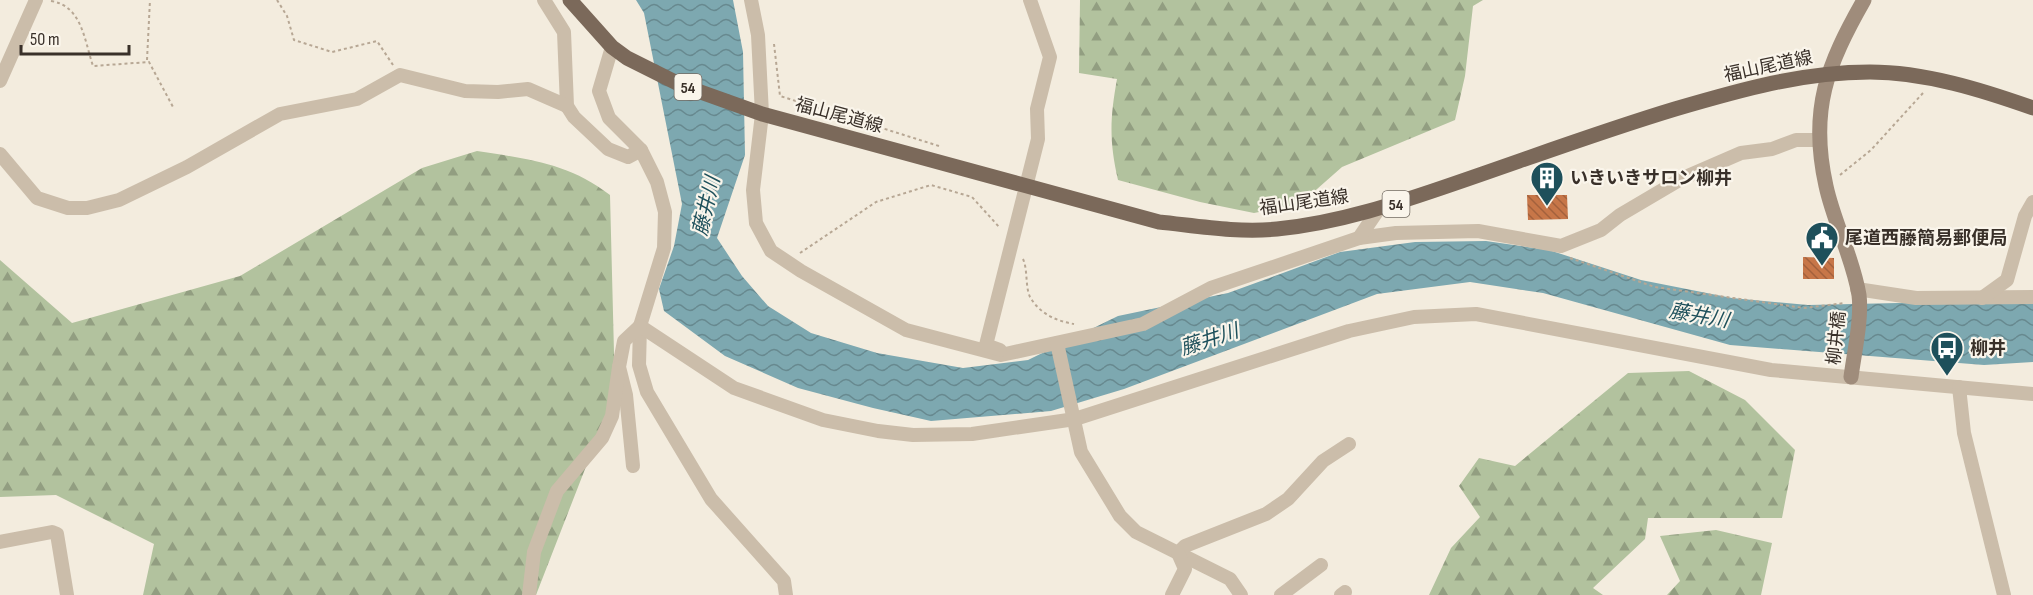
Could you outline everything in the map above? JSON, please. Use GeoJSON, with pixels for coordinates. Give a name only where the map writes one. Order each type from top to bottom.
{"type":"FeatureCollection","features":[{"type":"Feature","properties":{"kind":"main road","name":"福山尾道線"},"geometry":{"type":"LineString","coordinates":[[570,0],[612,47],[627,57],[681,85],[757,112],[1160,222],[1218,229],[1277,229],[1378,210],[1636,121],[1758,84],[1827,73],[1873,72],[1935,80],[1985,91],[2033,108]]}},
{"type":"Feature","properties":{"kind":"street"},"geometry":{"type":"LineString","coordinates":[[0,81],[36,0]]}},
{"type":"Feature","properties":{"kind":"street"},"geometry":{"type":"LineString","coordinates":[[544,0],[564,32],[567,106],[574,117],[608,149],[628,157],[641,150]]}},
{"type":"Feature","properties":{"kind":"street"},"geometry":{"type":"LineString","coordinates":[[751,0],[758,34],[753,190],[756,223],[771,251],[801,271],[906,330],[1001,355],[1143,324],[1211,288],[1359,238],[1396,233],[1478,231],[1561,246],[1601,230],[1620,215],[1681,179],[1741,153],[1772,149],[1796,140],[1820,140]]}},
{"type":"Feature","properties":{"kind":"street"},"geometry":{"type":"LineString","coordinates":[[1001,355],[1001,350],[986,345],[1038,139],[1037,109],[1050,57],[1030,0]]}},
{"type":"Feature","properties":{"kind":"street"},"geometry":{"type":"LineString","coordinates":[[1864,0],[1837,48],[1827,73],[1820,112],[1820,140],[1825,186],[1858,296],[2033,297]]}},
{"type":"Feature","properties":{"kind":"street"},"geometry":{"type":"LineString","coordinates":[[612,47],[599,91],[609,118],[641,150],[657,182],[665,212],[663,248],[640,326],[639,365],[647,392],[711,498],[784,581],[786,595]]}},
{"type":"Feature","properties":{"kind":"street"},"geometry":{"type":"LineString","coordinates":[[0,154],[36,198],[68,208],[87,208],[128,196],[187,167],[280,114],[357,99],[400,75],[465,91],[498,92],[528,89],[567,106]]}},
{"type":"Feature","properties":{"kind":"street"},"geometry":{"type":"LineString","coordinates":[[1982,298],[2007,280],[2025,216],[2033,202]]}},
{"type":"Feature","properties":{"kind":"street"},"geometry":{"type":"LineString","coordinates":[[1359,238],[1378,210]]}},
{"type":"Feature","properties":{"kind":"street","name":"柳井橋"},"geometry":{"type":"LineString","coordinates":[[1851,377],[1858,296]]}},
{"type":"Feature","properties":{"kind":"street"},"geometry":{"type":"LineString","coordinates":[[640,326],[734,388],[824,420],[878,432],[913,435],[972,434],[1075,419],[1349,331],[1414,316],[1476,314],[1771,370],[2033,394]]}},
{"type":"Feature","properties":{"kind":"street"},"geometry":{"type":"LineString","coordinates":[[529,595],[534,552],[557,491],[602,438],[612,416],[624,341],[640,326]]}},
{"type":"Feature","properties":{"kind":"street"},"geometry":{"type":"LineString","coordinates":[[1057,343],[1082,452],[1120,516],[1136,532],[1230,579],[1241,595]]}},
{"type":"Feature","properties":{"kind":"street"},"geometry":{"type":"LineString","coordinates":[[619,367],[626,395],[633,466]]}},
{"type":"Feature","properties":{"kind":"street"},"geometry":{"type":"LineString","coordinates":[[1959,387],[1964,433],[2004,595]]}},
{"type":"Feature","properties":{"kind":"street"},"geometry":{"type":"LineString","coordinates":[[1178,553],[1185,546],[1266,514],[1288,499],[1323,461],[1349,444]]}},
{"type":"Feature","properties":{"kind":"street"},"geometry":{"type":"LineString","coordinates":[[0,542],[52,532],[57,534],[68,595]]}},
{"type":"Feature","properties":{"kind":"street"},"geometry":{"type":"LineString","coordinates":[[1172,595],[1185,569],[1178,553]]}},
{"type":"Feature","properties":{"kind":"street"},"geometry":{"type":"LineString","coordinates":[[1281,595],[1321,565]]}},
{"type":"Feature","properties":{"kind":"path"},"geometry":{"type":"LineString","coordinates":[[47,0],[64,3],[75,12],[93,66],[146,61]]}},
{"type":"Feature","properties":{"kind":"path"},"geometry":{"type":"LineString","coordinates":[[150,0],[146,61],[173,107]]}},
{"type":"Feature","properties":{"kind":"path"},"geometry":{"type":"LineString","coordinates":[[277,0],[287,16],[294,40],[332,52],[377,41],[400,75]]}},
{"type":"Feature","properties":{"kind":"path"},"geometry":{"type":"LineString","coordinates":[[774,42],[780,96],[939,145]]}},
{"type":"Feature","properties":{"kind":"path"},"geometry":{"type":"LineString","coordinates":[[1825,186],[1871,150],[1935,80]]}},
{"type":"Feature","properties":{"kind":"path"},"geometry":{"type":"LineString","coordinates":[[801,271],[796,256],[853,216],[876,202],[931,185],[972,196],[992,221],[1014,240],[1026,267],[1030,296],[1053,320],[1081,326],[1088,336]]}},
{"type":"Feature","properties":{"kind":"path"},"geometry":{"type":"LineString","coordinates":[[1561,246],[1571,260],[1655,287],[1804,308],[1846,302],[1858,296]]}},
{"type":"Feature","properties":{"kind":"green space"},"geometry":{"type":"Polygon","coordinates":[[[1080,0],[1483,0],[1473,6],[1465,76],[1455,120],[1342,167],[1300,204],[1254,213],[1200,202],[1118,180],[1112,130],[1117,79],[1079,73],[1080,0]]]}},
{"type":"Feature","properties":{"kind":"green space"},"geometry":{"type":"Polygon","coordinates":[[[477,151],[530,160],[563,169],[594,184],[610,195],[615,392],[536,595],[143,595],[154,544],[56,495],[0,497],[0,260],[72,323],[240,276],[422,168],[477,151]]]}},
{"type":"Feature","properties":{"kind":"green space"},"geometry":{"type":"Polygon","coordinates":[[[1689,371],[1745,400],[1795,450],[1782,518],[1648,518],[1645,539],[1593,588],[1603,595],[1429,595],[1451,548],[1480,517],[1459,486],[1479,458],[1515,466],[1628,373],[1689,371]]]}},
{"type":"Feature","properties":{"kind":"green space"},"geometry":{"type":"Polygon","coordinates":[[[1716,530],[1772,543],[1761,595],[1667,595],[1680,581],[1660,536],[1716,530]]]}},
{"type":"Feature","properties":{"kind":"water","name":"藤井川"},"geometry":{"type":"Polygon","coordinates":[[[636,0],[733,0],[743,52],[745,155],[717,238],[742,276],[768,306],[811,333],[877,353],[963,368],[1028,360],[1118,316],[1228,293],[1340,252],[1415,242],[1486,241],[1549,250],[1641,280],[1732,298],[1808,305],[2033,300],[2033,362],[1984,365],[1730,345],[1543,293],[1470,282],[1377,294],[1124,389],[1051,411],[931,421],[873,408],[798,388],[725,356],[664,311],[659,289],[674,246],[682,204],[644,13],[636,0]]]}},
{"type":"Feature","properties":{"kind":"building","name":"いきいきサロン柳井"},"geometry":{"type":"Polygon","coordinates":[[[1527,195],[1567,195],[1568,219],[1528,220],[1527,195]]]}},
{"type":"Feature","properties":{"kind":"building"},"geometry":{"type":"Polygon","coordinates":[[[1803,257],[1834,258],[1834,279],[1803,279],[1803,257]]]}},
{"type":"Feature","properties":{"kind":"place","name":"いきいきサロン柳井"},"geometry":{"type":"Point","coordinates":[1547,207]}},
{"type":"Feature","properties":{"kind":"place","name":"尾道西藤簡易郵便局"},"geometry":{"type":"Point","coordinates":[1822,267]}},
{"type":"Feature","properties":{"kind":"place","name":"柳井"},"geometry":{"type":"Point","coordinates":[1947,377]}}]}
